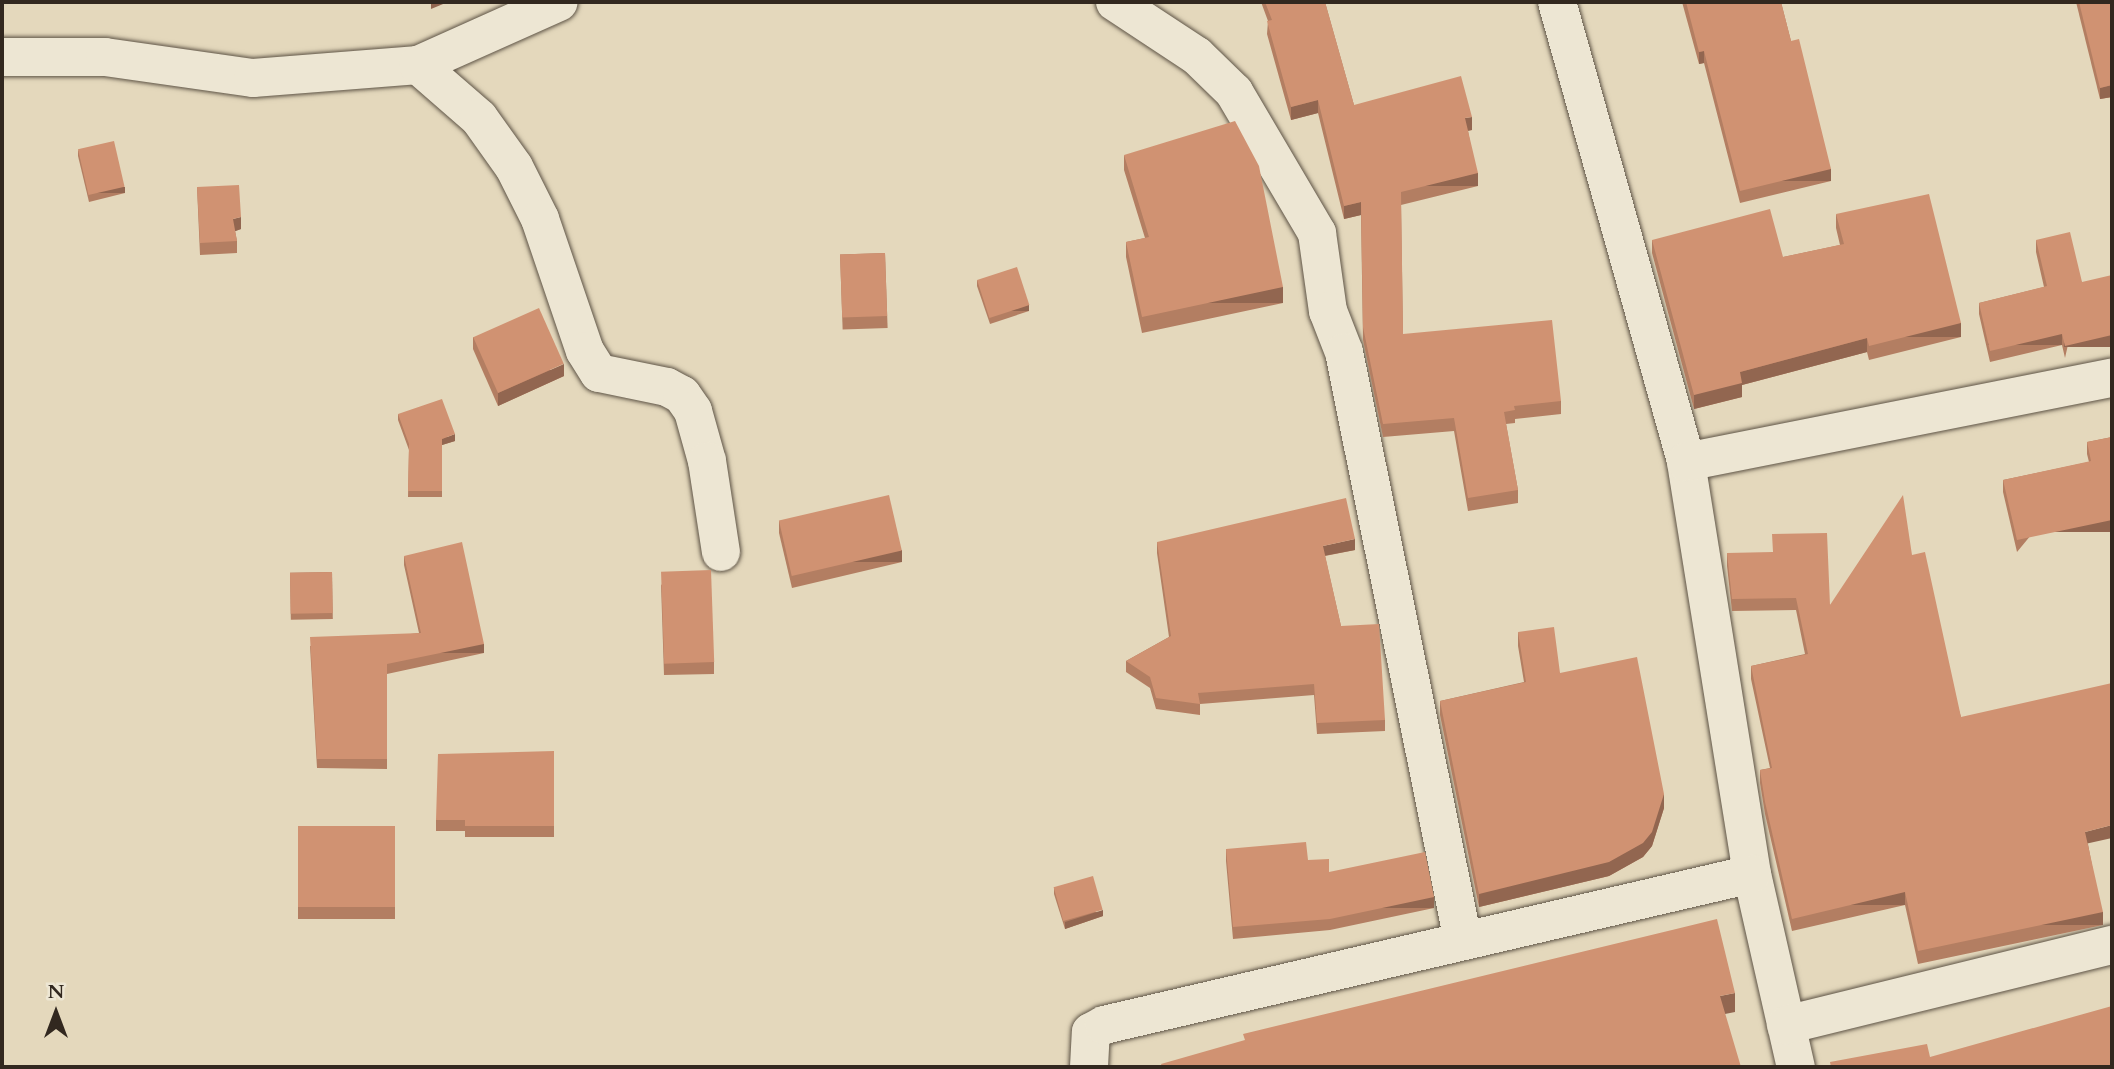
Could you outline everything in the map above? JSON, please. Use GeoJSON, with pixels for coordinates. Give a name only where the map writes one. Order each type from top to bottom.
{"type":"FeatureCollection","features":[{"type":"Feature","properties":{"kind":"street"},"geometry":{"type":"LineString","coordinates":[[2,57],[105,57],[253,78],[418,65],[559,2]]}},
{"type":"Feature","properties":{"kind":"street"},"geometry":{"type":"LineString","coordinates":[[1115,2],[1197,56],[1234,92],[1317,233],[1328,312],[1344,352],[1463,941]]}},
{"type":"Feature","properties":{"kind":"street"},"geometry":{"type":"LineString","coordinates":[[1557,2],[1686,463],[1752,874],[1796,1067]]}},
{"type":"Feature","properties":{"kind":"street"},"geometry":{"type":"LineString","coordinates":[[418,65],[479,118],[514,167],[540,219],[585,351],[599,373],[636,384],[667,387],[682,395],[693,411],[707,461],[721,552]]}},
{"type":"Feature","properties":{"kind":"street"},"geometry":{"type":"LineString","coordinates":[[1686,463],[2112,378]]}},
{"type":"Feature","properties":{"kind":"street"},"geometry":{"type":"LineString","coordinates":[[1089,1067],[1091,1032],[1104,1025],[1752,874]]}},
{"type":"Feature","properties":{"kind":"street"},"geometry":{"type":"LineString","coordinates":[[1786,1025],[2112,945]]}},
{"type":"Feature","properties":{"kind":"building"},"geometry":{"type":"Polygon","coordinates":[[[1265,2],[1325,2],[1354,105],[1461,76],[1472,117],[1465,118],[1478,173],[1401,192],[1403,334],[1552,320],[1561,401],[1514,406],[1515,410],[1504,412],[1518,490],[1468,498],[1454,418],[1383,424],[1363,327],[1361,202],[1344,206],[1318,100],[1291,107],[1267,21],[1272,20],[1265,2]]]}},
{"type":"Feature","properties":{"kind":"building"},"geometry":{"type":"Polygon","coordinates":[[[1686,2],[1781,2],[1791,41],[1799,39],[1831,169],[1740,191],[1704,51],[1699,52],[1686,2]]]}},
{"type":"Feature","properties":{"kind":"building"},"geometry":{"type":"Polygon","coordinates":[[[2079,2],[2112,2],[2112,85],[2100,88],[2079,2]]]}},
{"type":"Feature","properties":{"kind":"building"},"geometry":{"type":"Polygon","coordinates":[[[1235,121],[1259,166],[1283,287],[1142,317],[1126,242],[1149,237],[1124,155],[1235,121]]]}},
{"type":"Feature","properties":{"kind":"building"},"geometry":{"type":"Polygon","coordinates":[[[114,141],[125,187],[89,195],[78,149],[114,141]]]}},
{"type":"Feature","properties":{"kind":"building"},"geometry":{"type":"Polygon","coordinates":[[[239,185],[241,217],[233,219],[237,241],[200,243],[197,187],[239,185]]]}},
{"type":"Feature","properties":{"kind":"building"},"geometry":{"type":"Polygon","coordinates":[[[1929,194],[1961,323],[1869,346],[1867,338],[1740,372],[1742,383],[1694,395],[1652,240],[1770,209],[1783,257],[1844,244],[1836,214],[1929,194]]]}},
{"type":"Feature","properties":{"kind":"building"},"geometry":{"type":"Polygon","coordinates":[[[2070,232],[2082,282],[2112,275],[2112,335],[2065,346],[2062,334],[1990,351],[1979,303],[2047,286],[2036,240],[2070,232]]]}},
{"type":"Feature","properties":{"kind":"building"},"geometry":{"type":"Polygon","coordinates":[[[885,253],[887,316],[842,318],[840,255],[885,253]]]}},
{"type":"Feature","properties":{"kind":"building"},"geometry":{"type":"Polygon","coordinates":[[[1017,267],[1029,305],[989,318],[977,280],[1017,267]]]}},
{"type":"Feature","properties":{"kind":"building"},"geometry":{"type":"Polygon","coordinates":[[[539,308],[564,364],[498,393],[473,337],[539,308]]]}},
{"type":"Feature","properties":{"kind":"building"},"geometry":{"type":"Polygon","coordinates":[[[442,399],[455,434],[442,439],[442,491],[408,491],[409,444],[398,414],[442,399]]]}},
{"type":"Feature","properties":{"kind":"building"},"geometry":{"type":"Polygon","coordinates":[[[2112,437],[2112,520],[2017,540],[2003,480],[2091,461],[2087,442],[2112,437]]]}},
{"type":"Feature","properties":{"kind":"building"},"geometry":{"type":"Polygon","coordinates":[[[889,495],[902,551],[792,576],[779,520],[889,495]]]}},
{"type":"Feature","properties":{"kind":"building"},"geometry":{"type":"Polygon","coordinates":[[[1903,495],[1912,555],[1925,552],[1961,717],[2112,683],[2112,825],[2085,832],[2103,912],[1918,951],[1905,892],[1792,919],[1765,802],[1760,770],[1772,768],[1751,666],[1808,654],[1796,598],[1732,599],[1727,553],[1773,552],[1772,534],[1827,533],[1830,605],[1903,495]]]}},
{"type":"Feature","properties":{"kind":"building"},"geometry":{"type":"Polygon","coordinates":[[[1346,498],[1355,539],[1323,546],[1341,626],[1379,624],[1385,720],[1317,723],[1314,684],[1198,693],[1200,704],[1156,698],[1150,677],[1126,661],[1171,636],[1157,542],[1346,498]]]}},
{"type":"Feature","properties":{"kind":"building"},"geometry":{"type":"Polygon","coordinates":[[[462,542],[484,644],[387,664],[387,759],[317,759],[310,637],[421,633],[404,556],[462,542]]]}},
{"type":"Feature","properties":{"kind":"building"},"geometry":{"type":"Polygon","coordinates":[[[711,570],[714,662],[664,664],[661,572],[711,570]]]}},
{"type":"Feature","properties":{"kind":"building"},"geometry":{"type":"Polygon","coordinates":[[[332,572],[333,613],[291,614],[290,573],[332,572]]]}},
{"type":"Feature","properties":{"kind":"building"},"geometry":{"type":"Polygon","coordinates":[[[1554,627],[1560,673],[1637,657],[1664,794],[1652,832],[1643,843],[1609,862],[1479,894],[1440,701],[1526,682],[1518,632],[1554,627]]]}},
{"type":"Feature","properties":{"kind":"building"},"geometry":{"type":"Polygon","coordinates":[[[554,751],[554,826],[465,826],[465,820],[436,820],[438,754],[554,751]]]}},
{"type":"Feature","properties":{"kind":"building"},"geometry":{"type":"Polygon","coordinates":[[[298,826],[395,826],[395,907],[298,907],[298,826]]]}},
{"type":"Feature","properties":{"kind":"building"},"geometry":{"type":"Polygon","coordinates":[[[1306,842],[1308,860],[1329,859],[1329,872],[1425,852],[1434,897],[1330,919],[1233,927],[1226,849],[1306,842]]]}},
{"type":"Feature","properties":{"kind":"building"},"geometry":{"type":"Polygon","coordinates":[[[1093,876],[1103,910],[1063,921],[1054,887],[1093,876]]]}},
{"type":"Feature","properties":{"kind":"building"},"geometry":{"type":"Polygon","coordinates":[[[1717,919],[1735,993],[1720,996],[1741,1067],[1162,1067],[1161,1064],[1245,1040],[1243,1034],[1717,919]]]}},
{"type":"Feature","properties":{"kind":"building"},"geometry":{"type":"Polygon","coordinates":[[[2112,1006],[2112,1067],[1831,1067],[1830,1062],[1927,1044],[1930,1057],[2112,1006]]]}}]}
